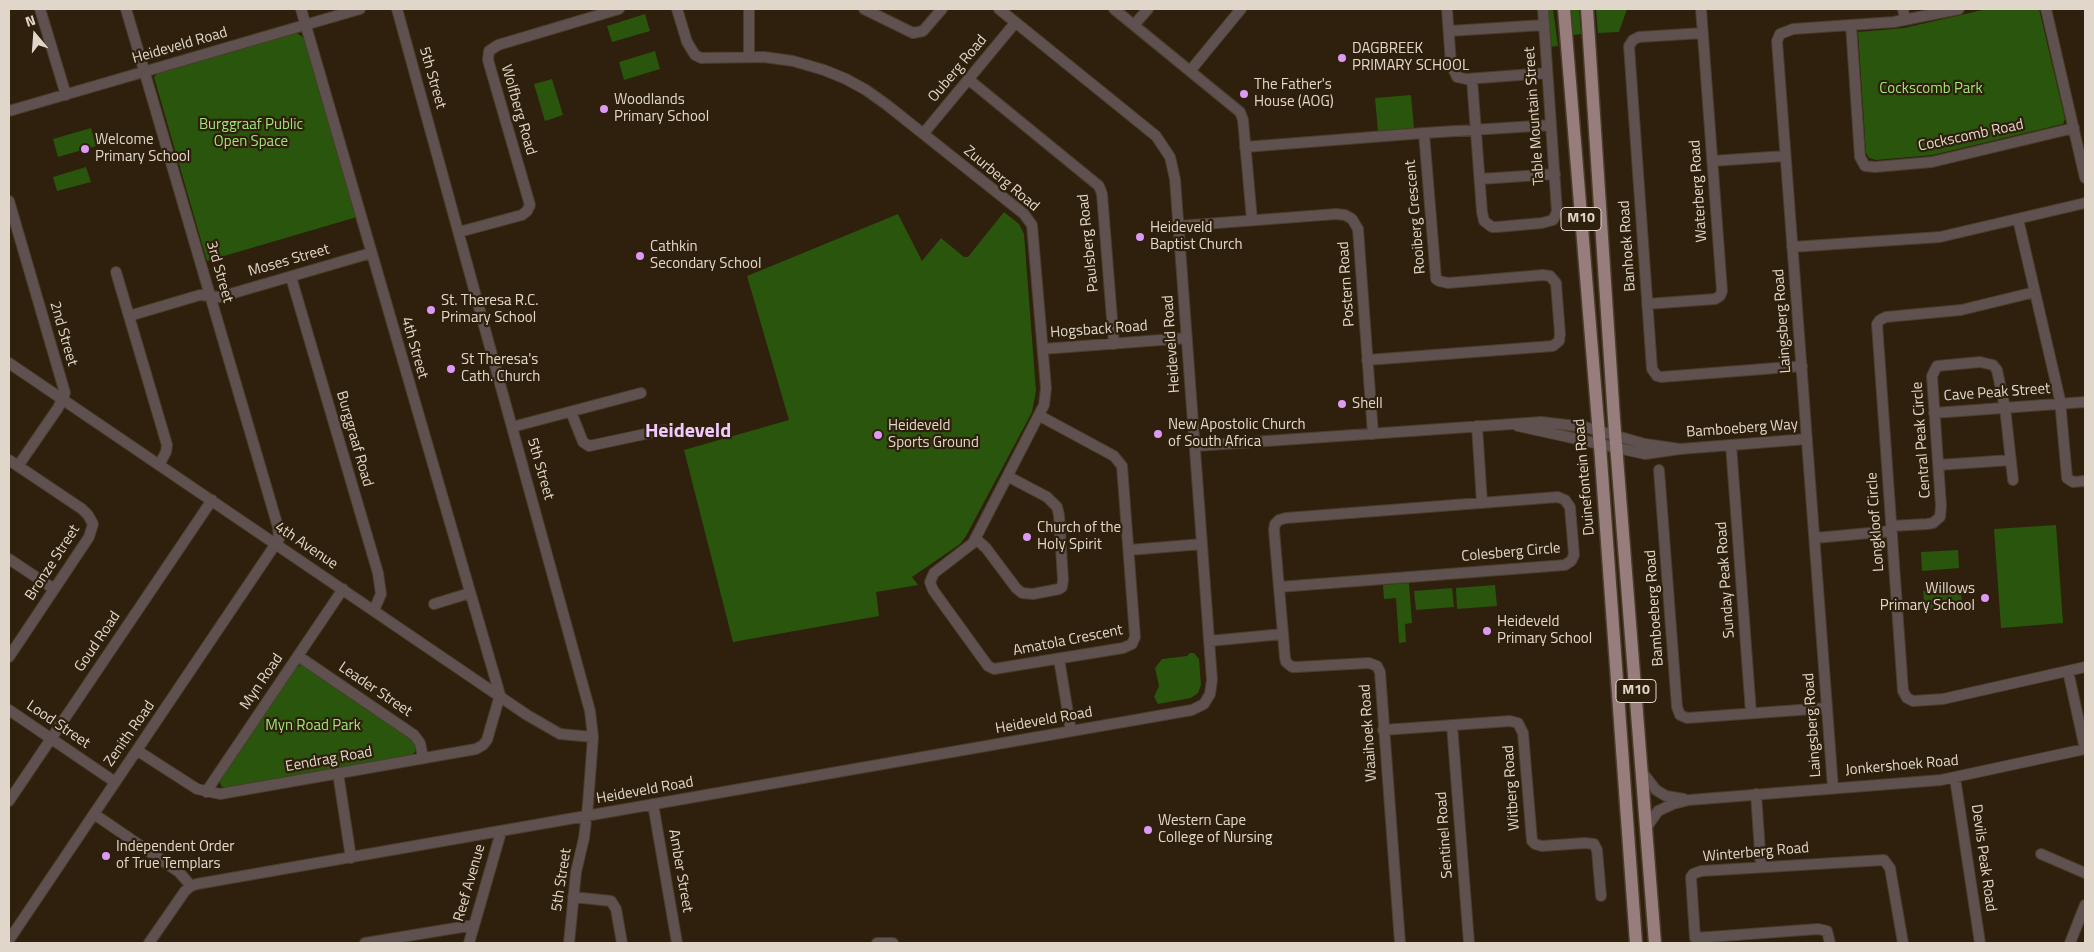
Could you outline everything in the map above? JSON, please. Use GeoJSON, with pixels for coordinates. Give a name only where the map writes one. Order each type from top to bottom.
{"type":"FeatureCollection","features":[{"type":"Feature","properties":{"kind":"main road","name":"Duinefontein Road"},"geometry":{"type":"LineString","coordinates":[[1564,9],[1600,446],[1636,943]]}},
{"type":"Feature","properties":{"kind":"main road","name":"M10"},"geometry":{"type":"LineString","coordinates":[[1587,9],[1617,449],[1655,943]]}},
{"type":"Feature","properties":{"kind":"street"},"geometry":{"type":"LineString","coordinates":[[40,9],[66,95]]}},
{"type":"Feature","properties":{"kind":"street","name":"3rd Street"},"geometry":{"type":"LineString","coordinates":[[126,9],[278,527],[279,539],[276,544]]}},
{"type":"Feature","properties":{"kind":"street","name":"4th Street"},"geometry":{"type":"LineString","coordinates":[[301,9],[500,696]]}},
{"type":"Feature","properties":{"kind":"street","name":"Heideveld Road"},"geometry":{"type":"LineString","coordinates":[[9,111],[360,9]]}},
{"type":"Feature","properties":{"kind":"street","name":"5th Street"},"geometry":{"type":"LineString","coordinates":[[397,9],[587,698],[593,737],[587,816],[576,872],[569,943]]}},
{"type":"Feature","properties":{"kind":"street","name":"Wolfberg Road"},"geometry":{"type":"LineString","coordinates":[[459,232],[522,215],[530,205],[488,60],[489,51],[498,45],[619,9]]}},
{"type":"Feature","properties":{"kind":"street","name":"Zuurberg Road"},"geometry":{"type":"LineString","coordinates":[[677,9],[687,42],[695,55],[701,58],[749,57],[792,61],[824,70],[846,79],[866,90],[923,134],[1024,214],[1032,224],[1046,388],[1044,405],[976,539],[962,553],[934,573],[930,582]]}},
{"type":"Feature","properties":{"kind":"street"},"geometry":{"type":"LineString","coordinates":[[748,9],[749,57]]}},
{"type":"Feature","properties":{"kind":"street"},"geometry":{"type":"LineString","coordinates":[[864,9],[913,33],[923,31],[942,9]]}},
{"type":"Feature","properties":{"kind":"street","name":"Heideveld Road"},"geometry":{"type":"LineString","coordinates":[[190,886],[1192,710],[1200,707],[1206,701],[1212,688],[1209,641],[1178,226],[1173,168],[1170,157],[1162,143],[998,9]]}},
{"type":"Feature","properties":{"kind":"street"},"geometry":{"type":"LineString","coordinates":[[1114,9],[1240,112],[1243,120],[1252,220]]}},
{"type":"Feature","properties":{"kind":"street"},"geometry":{"type":"LineString","coordinates":[[1134,25],[1148,9]]}},
{"type":"Feature","properties":{"kind":"street"},"geometry":{"type":"LineString","coordinates":[[1190,71],[1241,9]]}},
{"type":"Feature","properties":{"kind":"street"},"geometry":{"type":"LineString","coordinates":[[1447,9],[1451,64],[1454,74],[1461,79],[1547,73]]}},
{"type":"Feature","properties":{"kind":"street","name":"Table Mountain Street"},"geometry":{"type":"LineString","coordinates":[[1480,179],[1482,212],[1484,221],[1487,224],[1497,227],[1542,223],[1552,220],[1557,212],[1543,9]]}},
{"type":"Feature","properties":{"kind":"street","name":"Waterberg Road"},"geometry":{"type":"LineString","coordinates":[[1647,304],[1715,299],[1721,294],[1701,9]]}},
{"type":"Feature","properties":{"kind":"street"},"geometry":{"type":"LineString","coordinates":[[1904,9],[1905,20]]}},
{"type":"Feature","properties":{"kind":"street","name":"Laingsberg Road"},"geometry":{"type":"LineString","coordinates":[[1833,788],[1776,45],[1778,37],[1784,31],[1792,29],[1851,26],[1905,20],[1959,9]]}},
{"type":"Feature","properties":{"kind":"street"},"geometry":{"type":"LineString","coordinates":[[2046,9],[2085,178]]}},
{"type":"Feature","properties":{"kind":"street","name":"Ouberg Road"},"geometry":{"type":"LineString","coordinates":[[923,134],[1016,23]]}},
{"type":"Feature","properties":{"kind":"street"},"geometry":{"type":"LineString","coordinates":[[1449,32],[1544,24]]}},
{"type":"Feature","properties":{"kind":"street","name":"Cockscomb Road"},"geometry":{"type":"LineString","coordinates":[[1851,26],[1860,157],[1866,166],[1875,167],[1932,162],[2074,128]]}},
{"type":"Feature","properties":{"kind":"street","name":"Banhoek Road"},"geometry":{"type":"LineString","coordinates":[[1703,32],[1639,37],[1633,40],[1629,46],[1652,369],[1657,376],[1802,366]]}},
{"type":"Feature","properties":{"kind":"street","name":"Paulsberg Road"},"geometry":{"type":"LineString","coordinates":[[968,79],[1099,186],[1102,194],[1114,344]]}},
{"type":"Feature","properties":{"kind":"street"},"geometry":{"type":"LineString","coordinates":[[1472,79],[1480,179],[1554,174]]}},
{"type":"Feature","properties":{"kind":"street"},"geometry":{"type":"LineString","coordinates":[[1245,147],[1551,125]]}},
{"type":"Feature","properties":{"kind":"street","name":"Rooiberg Crescent"},"geometry":{"type":"LineString","coordinates":[[1367,360],[1551,346],[1559,341],[1556,286],[1550,276],[1448,283],[1439,282],[1436,279],[1424,133]]}},
{"type":"Feature","properties":{"kind":"street"},"geometry":{"type":"LineString","coordinates":[[1712,161],[1785,156]]}},
{"type":"Feature","properties":{"kind":"street","name":"2nd Street"},"geometry":{"type":"LineString","coordinates":[[9,201],[65,393],[62,399]]}},
{"type":"Feature","properties":{"kind":"street"},"geometry":{"type":"LineString","coordinates":[[1792,247],[1940,237],[2085,203]]}},
{"type":"Feature","properties":{"kind":"street","name":"Postern Road"},"geometry":{"type":"LineString","coordinates":[[1178,226],[1340,214],[1354,222],[1358,230],[1373,434]]}},
{"type":"Feature","properties":{"kind":"street"},"geometry":{"type":"LineString","coordinates":[[2018,219],[2061,403],[2067,478],[2072,482],[2085,481]]}},
{"type":"Feature","properties":{"kind":"street","name":"Moses Street"},"geometry":{"type":"LineString","coordinates":[[129,316],[200,295],[220,297],[371,253]]}},
{"type":"Feature","properties":{"kind":"street"},"geometry":{"type":"LineString","coordinates":[[116,272],[166,445],[166,452],[159,465]]}},
{"type":"Feature","properties":{"kind":"street","name":"Burggraaf Road"},"geometry":{"type":"LineString","coordinates":[[291,277],[378,574],[381,594],[374,610]]}},
{"type":"Feature","properties":{"kind":"street","name":"Longkloof Circle"},"geometry":{"type":"LineString","coordinates":[[2035,292],[1961,310],[1886,317],[1878,322],[1876,332],[1902,688],[1907,698],[1916,701],[1943,699],[2085,667]]}},
{"type":"Feature","properties":{"kind":"street","name":"Hogsback Road"},"geometry":{"type":"LineString","coordinates":[[1043,349],[1187,338]]}},
{"type":"Feature","properties":{"kind":"street","name":"Central Peak Circle"},"geometry":{"type":"LineString","coordinates":[[1891,529],[1927,524],[1937,520],[1941,506],[1932,376],[1935,368],[1941,364],[1980,362],[1993,366],[1999,377],[2005,408],[2012,480]]}},
{"type":"Feature","properties":{"kind":"street","name":"4th Avenue"},"geometry":{"type":"LineString","coordinates":[[9,363],[500,696],[560,734],[593,737]]}},
{"type":"Feature","properties":{"kind":"street"},"geometry":{"type":"LineString","coordinates":[[512,427],[641,393]]}},
{"type":"Feature","properties":{"kind":"street"},"geometry":{"type":"LineString","coordinates":[[13,463],[62,399]]}},
{"type":"Feature","properties":{"kind":"street","name":"Cave Peak Street"},"geometry":{"type":"LineString","coordinates":[[1934,413],[2085,402]]}},
{"type":"Feature","properties":{"kind":"street"},"geometry":{"type":"LineString","coordinates":[[571,412],[582,442],[589,446],[664,430]]}},
{"type":"Feature","properties":{"kind":"street","name":"Amatola Crescent"},"geometry":{"type":"LineString","coordinates":[[930,582],[933,590],[991,668],[998,670],[1127,647],[1134,642],[1135,634],[1123,472],[1119,461],[1114,456],[1040,416]]}},
{"type":"Feature","properties":{"kind":"street","name":"Bamboeberg Way"},"geometry":{"type":"LineString","coordinates":[[1195,446],[1547,422],[1616,434],[1645,444],[1680,448]]}},
{"type":"Feature","properties":{"kind":"street","name":"Bamboeberg Way"},"geometry":{"type":"LineString","coordinates":[[1510,424],[1600,446],[1650,454],[1680,448],[1807,439]]}},
{"type":"Feature","properties":{"kind":"street"},"geometry":{"type":"LineString","coordinates":[[1477,426],[1482,503]]}},
{"type":"Feature","properties":{"kind":"street","name":"Sunday Peak Road"},"geometry":{"type":"LineString","coordinates":[[1731,445],[1751,713]]}},
{"type":"Feature","properties":{"kind":"street"},"geometry":{"type":"LineString","coordinates":[[1938,466],[2011,460]]}},
{"type":"Feature","properties":{"kind":"street","name":"Bronze Street"},"geometry":{"type":"LineString","coordinates":[[9,657],[89,537],[93,524],[82,509],[13,463]]}},
{"type":"Feature","properties":{"kind":"street","name":"Bamboeberg Road"},"geometry":{"type":"LineString","coordinates":[[1659,470],[1679,712],[1682,717],[1827,708]]}},
{"type":"Feature","properties":{"kind":"street"},"geometry":{"type":"LineString","coordinates":[[976,539],[986,548],[1020,592],[1032,594],[1062,587],[1059,515],[1056,507],[1048,497],[1009,476]]}},
{"type":"Feature","properties":{"kind":"street","name":"Colesberg Circle"},"geometry":{"type":"LineString","coordinates":[[1277,522],[1286,518],[1558,497],[1565,500],[1571,510],[1573,559],[1570,563],[1563,566],[1279,587]]}},
{"type":"Feature","properties":{"kind":"street","name":"Goud Road"},"geometry":{"type":"LineString","coordinates":[[9,801],[212,500]]}},
{"type":"Feature","properties":{"kind":"street","name":"Waaihoek Road"},"geometry":{"type":"LineString","coordinates":[[1277,522],[1274,530],[1285,660],[1292,666],[1366,663],[1376,666],[1380,672],[1400,943]]}},
{"type":"Feature","properties":{"kind":"street"},"geometry":{"type":"LineString","coordinates":[[1814,538],[1891,529]]}},
{"type":"Feature","properties":{"kind":"street","name":"Zenith Road"},"geometry":{"type":"LineString","coordinates":[[9,940],[276,544]]}},
{"type":"Feature","properties":{"kind":"street"},"geometry":{"type":"LineString","coordinates":[[1129,550],[1202,544]]}},
{"type":"Feature","properties":{"kind":"street"},"geometry":{"type":"LineString","coordinates":[[9,559],[54,589]]}},
{"type":"Feature","properties":{"kind":"street","name":"Myn Road"},"geometry":{"type":"LineString","coordinates":[[206,792],[343,589]]}},
{"type":"Feature","properties":{"kind":"street"},"geometry":{"type":"LineString","coordinates":[[434,604],[470,593]]}},
{"type":"Feature","properties":{"kind":"street"},"geometry":{"type":"LineString","coordinates":[[1209,641],[1283,634]]}},
{"type":"Feature","properties":{"kind":"street","name":"Leader Street"},"geometry":{"type":"LineString","coordinates":[[298,656],[414,735],[420,743],[424,758]]}},
{"type":"Feature","properties":{"kind":"street"},"geometry":{"type":"LineString","coordinates":[[1059,659],[1071,731]]}},
{"type":"Feature","properties":{"kind":"street"},"geometry":{"type":"LineString","coordinates":[[2068,671],[2085,749]]}},
{"type":"Feature","properties":{"kind":"street","name":"Eendrag Road"},"geometry":{"type":"LineString","coordinates":[[138,750],[197,789],[220,794],[476,749],[487,740],[500,696]]}},
{"type":"Feature","properties":{"kind":"street","name":"Lood Street"},"geometry":{"type":"LineString","coordinates":[[9,710],[116,782]]}},
{"type":"Feature","properties":{"kind":"street","name":"Witberg Road"},"geometry":{"type":"LineString","coordinates":[[1383,730],[1510,721],[1521,726],[1532,842],[1542,846],[1594,844],[1597,850],[1601,896]]}},
{"type":"Feature","properties":{"kind":"street","name":"Sentinel Road"},"geometry":{"type":"LineString","coordinates":[[1452,725],[1469,943]]}},
{"type":"Feature","properties":{"kind":"street","name":"Jonkershoek Road"},"geometry":{"type":"LineString","coordinates":[[1646,828],[1658,811],[1673,804],[1689,800],[1956,778],[2085,749]]}},
{"type":"Feature","properties":{"kind":"street","name":"Jonkershoek Road"},"geometry":{"type":"LineString","coordinates":[[1642,771],[1656,790],[1662,794],[1689,800]]}},
{"type":"Feature","properties":{"kind":"street"},"geometry":{"type":"LineString","coordinates":[[338,773],[351,858]]}},
{"type":"Feature","properties":{"kind":"street","name":"Devils Peak Road"},"geometry":{"type":"LineString","coordinates":[[1956,778],[1980,943]]}},
{"type":"Feature","properties":{"kind":"street"},"geometry":{"type":"LineString","coordinates":[[1756,794],[1761,866]]}},
{"type":"Feature","properties":{"kind":"street","name":"Amber Street"},"geometry":{"type":"LineString","coordinates":[[653,804],[677,943]]}},
{"type":"Feature","properties":{"kind":"street"},"geometry":{"type":"LineString","coordinates":[[94,814],[179,872],[190,886],[150,943]]}},
{"type":"Feature","properties":{"kind":"street","name":"Reef Avenue"},"geometry":{"type":"LineString","coordinates":[[469,943],[501,832]]}},
{"type":"Feature","properties":{"kind":"street"},"geometry":{"type":"LineString","coordinates":[[2041,854],[2085,872]]}},
{"type":"Feature","properties":{"kind":"street","name":"Winterberg Road"},"geometry":{"type":"LineString","coordinates":[[1830,943],[1827,931],[1818,929],[1695,940],[1690,881],[1693,874],[1701,871],[1761,866],[1884,860],[1890,868],[1903,943]]}},
{"type":"Feature","properties":{"kind":"street"},"geometry":{"type":"LineString","coordinates":[[573,897],[599,898],[611,901],[616,909],[622,943]]}},
{"type":"Feature","properties":{"kind":"street"},"geometry":{"type":"LineString","coordinates":[[2070,943],[2085,905]]}},
{"type":"Feature","properties":{"kind":"street"},"geometry":{"type":"LineString","coordinates":[[365,943],[474,925]]}},
{"type":"Feature","properties":{"kind":"street"},"geometry":{"type":"LineString","coordinates":[[877,943],[893,943]]}},
{"type":"Feature","properties":{"kind":"green space"},"geometry":{"type":"Polygon","coordinates":[[[1546,9],[1553,9],[1558,46],[1548,47],[1546,9]]]}},
{"type":"Feature","properties":{"kind":"green space"},"geometry":{"type":"Polygon","coordinates":[[[1570,9],[1579,9],[1581,34],[1573,35],[1570,9]]]}},
{"type":"Feature","properties":{"kind":"green space"},"geometry":{"type":"Polygon","coordinates":[[[1596,9],[1627,9],[1619,32],[1598,33],[1596,9]]]}},
{"type":"Feature","properties":{"kind":"green space","name":"Cockscomb Park"},"geometry":{"type":"Polygon","coordinates":[[[1987,9],[2039,9],[2065,119],[2063,124],[1933,155],[1876,160],[1869,158],[1866,153],[1858,32],[1904,28],[1987,9]]]}},
{"type":"Feature","properties":{"kind":"green space"},"geometry":{"type":"Polygon","coordinates":[[[645,14],[650,31],[612,42],[607,26],[645,14]]]}},
{"type":"Feature","properties":{"kind":"green space","name":"Burggraaf Public Open Space"},"geometry":{"type":"Polygon","coordinates":[[[297,33],[305,39],[357,217],[207,261],[154,77],[159,72],[297,33]]]}},
{"type":"Feature","properties":{"kind":"green space"},"geometry":{"type":"Polygon","coordinates":[[[655,51],[660,69],[624,80],[619,62],[655,51]]]}},
{"type":"Feature","properties":{"kind":"green space"},"geometry":{"type":"Polygon","coordinates":[[[552,79],[563,115],[545,121],[534,84],[552,79]]]}},
{"type":"Feature","properties":{"kind":"green space"},"geometry":{"type":"Polygon","coordinates":[[[1411,95],[1414,128],[1378,131],[1375,98],[1411,95]]]}},
{"type":"Feature","properties":{"kind":"green space"},"geometry":{"type":"Polygon","coordinates":[[[91,128],[96,146],[58,157],[53,139],[91,128]]]}},
{"type":"Feature","properties":{"kind":"green space"},"geometry":{"type":"Polygon","coordinates":[[[86,167],[91,182],[57,191],[53,177],[86,167]]]}},
{"type":"Feature","properties":{"kind":"green space","name":"Heideveld Sports Ground"},"geometry":{"type":"Polygon","coordinates":[[[1004,212],[1019,224],[1024,234],[1036,391],[1032,412],[966,536],[960,544],[912,577],[918,585],[876,592],[879,616],[733,642],[684,450],[789,420],[747,276],[898,214],[922,261],[941,238],[964,257],[968,257],[1004,212]]]}},
{"type":"Feature","properties":{"kind":"green space"},"geometry":{"type":"Polygon","coordinates":[[[2056,525],[2063,623],[2001,628],[1994,529],[2056,525]]]}},
{"type":"Feature","properties":{"kind":"green space"},"geometry":{"type":"Polygon","coordinates":[[[1958,550],[1959,568],[1922,571],[1921,552],[1958,550]]]}},
{"type":"Feature","properties":{"kind":"green space"},"geometry":{"type":"Polygon","coordinates":[[[1409,583],[1412,623],[1405,624],[1406,642],[1399,643],[1396,598],[1384,599],[1383,585],[1409,583]]]}},
{"type":"Feature","properties":{"kind":"green space"},"geometry":{"type":"Polygon","coordinates":[[[1495,585],[1497,606],[1457,609],[1456,588],[1495,585]]]}},
{"type":"Feature","properties":{"kind":"green space"},"geometry":{"type":"Polygon","coordinates":[[[1452,588],[1454,607],[1416,610],[1414,591],[1452,588]]]}},
{"type":"Feature","properties":{"kind":"green space"},"geometry":{"type":"Polygon","coordinates":[[[1961,588],[1962,607],[1925,609],[1923,591],[1961,588]]]}},
{"type":"Feature","properties":{"kind":"green space"},"geometry":{"type":"Polygon","coordinates":[[[1190,653],[1194,653],[1199,659],[1201,685],[1198,693],[1191,698],[1158,704],[1154,697],[1159,686],[1155,668],[1162,659],[1187,656],[1190,653]]]}},
{"type":"Feature","properties":{"kind":"green space","name":"Myn Road Park"},"geometry":{"type":"Polygon","coordinates":[[[301,665],[413,738],[416,746],[415,752],[411,756],[226,788],[222,787],[219,781],[295,668],[301,665]]]}},
{"type":"Feature","properties":{"kind":"place","name":"DAGBREEK PRIMARY SCHOOL"},"geometry":{"type":"Point","coordinates":[1342,58]}},
{"type":"Feature","properties":{"kind":"place","name":"The Father's House (AOG)"},"geometry":{"type":"Point","coordinates":[1244,94]}},
{"type":"Feature","properties":{"kind":"place","name":"Woodlands Primary School"},"geometry":{"type":"Point","coordinates":[604,109]}},
{"type":"Feature","properties":{"kind":"place","name":"Welcome Primary School"},"geometry":{"type":"Point","coordinates":[85,149]}},
{"type":"Feature","properties":{"kind":"place","name":"Heideveld Baptist Church"},"geometry":{"type":"Point","coordinates":[1140,237]}},
{"type":"Feature","properties":{"kind":"place","name":"Cathkin Secondary School"},"geometry":{"type":"Point","coordinates":[640,256]}},
{"type":"Feature","properties":{"kind":"place","name":"St. Theresa R.C. Primary School"},"geometry":{"type":"Point","coordinates":[431,310]}},
{"type":"Feature","properties":{"kind":"place","name":"St Theresa's Cath. Church"},"geometry":{"type":"Point","coordinates":[451,369]}},
{"type":"Feature","properties":{"kind":"place","name":"Shell"},"geometry":{"type":"Point","coordinates":[1342,404]}},
{"type":"Feature","properties":{"kind":"place","name":"New Apostolic Church of South Africa"},"geometry":{"type":"Point","coordinates":[1158,434]}},
{"type":"Feature","properties":{"kind":"place","name":"Heideveld Sports Ground"},"geometry":{"type":"Point","coordinates":[878,435]}},
{"type":"Feature","properties":{"kind":"place","name":"Church of the Holy Spirit"},"geometry":{"type":"Point","coordinates":[1027,537]}},
{"type":"Feature","properties":{"kind":"place","name":"Willows Primary School"},"geometry":{"type":"Point","coordinates":[1985,598]}},
{"type":"Feature","properties":{"kind":"place","name":"Heideveld Primary School"},"geometry":{"type":"Point","coordinates":[1487,631]}},
{"type":"Feature","properties":{"kind":"place","name":"Western Cape College of Nursing"},"geometry":{"type":"Point","coordinates":[1148,830]}},
{"type":"Feature","properties":{"kind":"place","name":"Independent Order of True Templars"},"geometry":{"type":"Point","coordinates":[106,856]}},
{"type":"Feature","properties":{"kind":"district","name":"Heideveld"},"geometry":{"type":"Point","coordinates":[688,432]}}]}
